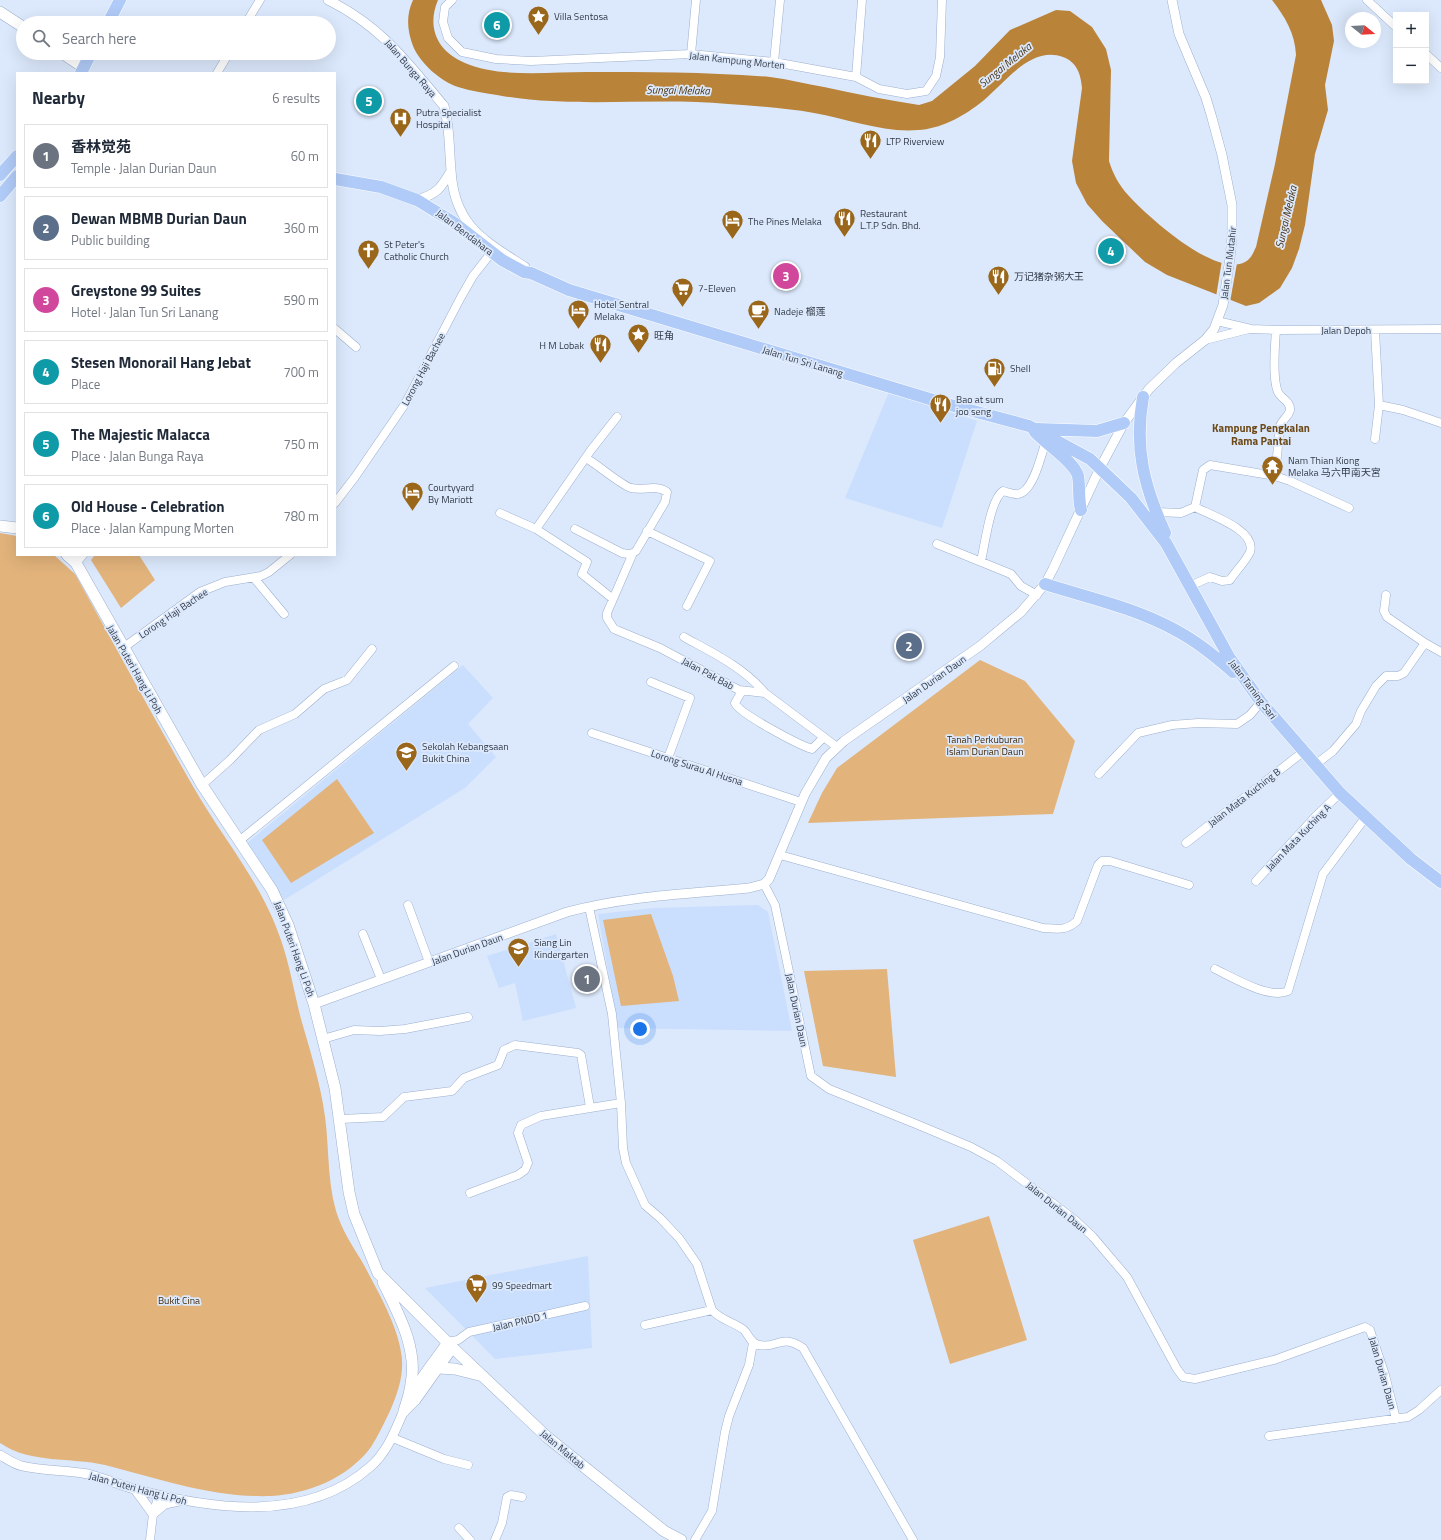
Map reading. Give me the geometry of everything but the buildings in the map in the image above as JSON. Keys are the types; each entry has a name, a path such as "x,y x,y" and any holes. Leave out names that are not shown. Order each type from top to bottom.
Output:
{"main road":[{"path":"112,16 120,0"},
{"path":"0,12 16,23"},
{"path":"70,60 83,71 88,60"},
{"path":"0,175 16,157"},
{"path":"0,196 16,177"},
{"name":"Jalan Bendahara","path":"336,179 382,187 417,200 494,250 502,260"},
{"name":"Jalan Tun Sri Lanang","path":"502,260 524,272 531,273 569,290 943,403 1032,427 1078,451 1100,468"},
{"path":"1143,397 1138,434 1140,458 1156,512 1176,559"},
{"path":"1032,427 1058,428 1088,432 1105,430 1124,423"},
{"path":"1032,427 1045,444 1075,467 1078,475 1078,495 1081,510"},
{"name":"Jalan Taming Sari","path":"1100,468 1145,514 1176,559 1219,640 1260,702 1340,793 1411,859 1441,882"},
{"path":"0,526 16,528"},
{"name":"Jalan Puteri Hang Li Poh","path":"70,556 80,559 123,648 202,785 272,890 281,906 314,1004 323,1039 341,1119 354,1214 378,1273 452,1343"},
{"path":"1044,584 1130,610 1177,630 1218,659 1250,688"},
{"path":"378,1273 400,1315 411,1353 412,1383 404,1411"},
{"name":"Jalan Maktab","path":"452,1343 547,1437 664,1531 681,1540"},
{"path":"439,1368 455,1369 485,1377"}],"street":[{"path":"250,16 260,0"},
{"name":"Jalan Bunga Raya","path":"328,0 344,8 373,27 389,42 444,106 448,130 451,171 456,199 463,218 494,250 526,267 531,273"},
{"name":"Jalan Kampung Morten","path":"452,0 445,6 443,22 448,38 462,52 526,62 691,54 774,62 856,77 879,89 908,94 926,91 936,76 940,57 942,0"},
{"path":"691,54 696,0"},
{"path":"774,62 780,0"},
{"path":"856,77 862,0"},
{"name":"Jalan Tun Mutahir","path":"1100,468 1124,423 1143,397 1176,363 1205,340 1214,329 1223,305 1230,258 1233,221 1222,155 1206,98 1179,34 1172,0"},
{"path":"1367,0 1393,24"},
{"path":"1429,57 1441,68"},
{"path":"218,72 225,60"},
{"path":"417,200 436,192 442,186 451,171"},
{"name":"Lorong Haji Bachee","path":"336,501 355,477 405,404 461,297 474,276 494,250"},
{"name":"Jalan Depoh","path":"1217,321 1251,328 1276,330 1441,329"},
{"name":"Jalan Depoh","path":"1205,340 1251,328"},
{"path":"336,330 356,347"},
{"path":"1276,330 1274,360 1278,393 1287,401 1290,408 1280,426 1276,476"},
{"path":"1375,439 1379,406 1376,330"},
{"path":"1379,406 1403,410 1441,423"},
{"path":"536,529 617,417"},
{"path":"981,561 992,512 999,494 1003,491 1018,494 1024,492 1030,486 1045,444"},
{"path":"500,513 536,529 587,562 582,574 613,600 633,553 636,551 665,502 668,492 662,488 638,489 629,487 586,458"},
{"path":"1195,507 1203,470 1210,465 1276,476 1349,508"},
{"name":"Jalan Durian Daun","path":"314,1004 567,912 636,898 749,888 764,884 774,872 801,802 826,758 837,747 980,646 1022,612 1037,595 1044,584 1100,468"},
{"path":"1156,512 1181,513 1195,507 1241,530 1250,542 1250,552 1230,580 1222,581 1210,577 1190,586"},
{"path":"575,529 622,552 633,553"},
{"path":"647,531 710,561 687,606"},
{"path":"937,544 1011,574 1021,586 1037,595"},
{"name":"Lorong Haji Bachee","path":"123,648 200,592 225,582 254,578 269,572 289,556"},
{"path":"254,578 284,614"},
{"path":"1386,595 1384,611 1387,617 1441,652"},
{"name":"Jalan Pak Bab","path":"613,600 607,613 607,618 614,629 660,648 742,690 765,692"},
{"path":"684,637 738,667 754,680 765,692 837,747"},
{"path":"1315,765 1333,751 1356,724 1360,711 1376,686 1386,676 1398,676 1404,673 1425,643"},
{"path":"202,785 260,730 295,714 324,689 347,680 372,649"},
{"path":"239,841 454,666"},
{"path":"651,682 690,698 668,758"},
{"path":"742,690 735,702 736,707 748,716 812,749 824,737"},
{"path":"1099,774 1138,734 1172,725 1198,723 1237,724 1250,715 1260,702"},
{"name":"Lorong Surau Al Husna","path":"592,733 801,802"},
{"name":"Jalan Mata Kuching B","path":"1186,843 1303,752"},
{"name":"Jalan Mata Kuching A","path":"1256,881 1315,817 1340,793"},
{"path":"1215,969 1269,993 1281,994 1288,991 1323,874 1366,818"},
{"path":"780,855 1043,928 1058,930 1070,928 1077,921 1098,865 1102,861 1110,861 1189,885"},
{"name":"Jalan Durian Daun","path":"764,884 775,905 811,1076 830,1089 972,1147 997,1161 1075,1220 1093,1237 1127,1277 1177,1369 1183,1377 1195,1380 1274,1360 1365,1327 1370,1330 1386,1375 1396,1419"},
{"path":"408,905 429,962"},
{"path":"589,907 612,1014 621,1103 623,1148 626,1163 645,1205 679,1238 697,1264 712,1310 716,1315 745,1331 752,1343 749,1365 725,1432 712,1511 695,1540"},
{"path":"363,934 381,979"},
{"path":"323,1039 354,1030 380,1031 405,1029 468,1017"},
{"path":"341,1119 383,1117 404,1097 452,1091 464,1078 498,1065 504,1050 514,1045 581,1055 590,1108"},
{"path":"470,1193 518,1175 525,1170 528,1163 518,1133 521,1125 541,1116 621,1103"},
{"name":"Jalan PNDD 1","path":"452,1343 469,1332 585,1306"},
{"path":"645,1325 712,1310"},
{"path":"752,1343 764,1346 784,1340 795,1342 803,1348 913,1540"},
{"name":"Jalan Puteri Hang Li Poh","path":"404,1411 416,1400 439,1368 452,1343"},
{"name":"Jalan Puteri Hang Li Poh","path":"0,1455 21,1465 88,1474 159,1495 183,1500 236,1507 271,1506 302,1502 340,1489 372,1466 393,1438 410,1396 452,1343"},
{"path":"1269,1436 1396,1419 1414,1415 1441,1390"},
{"path":"393,1438 444,1459 468,1465"},
{"path":"0,1462 21,1465"},
{"path":"134,1488 153,1514"},
{"path":"150,1540 153,1514 159,1495"},
{"path":"495,1540 502,1523 507,1497 511,1495 522,1497"},
{"path":"153,1514 165,1504 183,1500"},
{"path":"459,1528 470,1540"}],"shaded area":[{"path":"889,392 977,421 942,528 845,498"},
{"name":"Sekolah Kebangsaan Bukit China","path":"463,665 493,698 468,724 496,757 465,788 284,900 247,843"},
{"path":"758,905 768,912 792,1031 618,1028 598,914 653,908"},
{"path":"556,934 576,1008 523,1021 515,983 499,988 487,956"},
{"path":"588,1256 592,1348 495,1359 425,1288"}],"green space":[{"name":"Bukit Cina","path":"0,533 16,536 16,556 55,556 75,574 194,788 253,880 273,919 287,960 321,1093 325,1117 331,1185 336,1211 352,1246 364,1265 391,1319 399,1341 402,1367 396,1397 390,1411 379,1434 362,1458 339,1476 313,1488 285,1495 249,1496 207,1491 105,1465 51,1459 25,1454 12,1450 0,1443"},
{"path":"94,556 140,556 155,580 121,608 91,560"},
{"name":"Tanah Perkuburan Islam Durian Daun","path":"980,660 1025,681 1075,741 1053,814 808,823 822,793 837,768"},
{"path":"337,779 374,833 291,883 262,840"},
{"path":"651,914 673,976 679,1001 621,1006 603,920"},
{"path":"887,969 896,1077 823,1066 804,971"},
{"path":"989,1216 1027,1340 950,1364 913,1240"}],"water":[{"name":"Sungai Melaka","path":"413,0 438,0 433,20 434,29 441,46 456,58 478,68 493,71 524,73 678,73 770,77 919,105 932,101 975,66 1010,30 1056,10 1070,11 1092,27 1106,49 1111,70 1109,161 1114,175 1119,183 1137,205 1165,230 1200,253 1217,261 1232,265 1247,261 1252,256 1256,247 1275,164 1296,55 1294,40 1291,32 1272,0 1321,0 1332,25 1334,41 1325,85 1328,110 1315,154 1305,225 1299,249 1292,268 1280,288 1259,303 1246,306 1167,275 1145,262 1102,221 1087,204 1076,183 1072,161 1082,88 1079,74 1075,66 1068,59 1063,57 1051,55 1039,57 1028,62 1017,69 979,104 965,113 942,125 918,130 879,128 814,113 782,108 699,102 583,102 526,99 468,90 451,84 431,71 420,59 411,40 408,17"}],"pier":[{"path":"1222,260 1237,263 1230,302 1216,297"}],"place":[{"name":"Old House - Celebration","path":"497,25"},
{"name":"Villa Sentosa","path":"539,36"},
{"name":"The Majestic Malacca","path":"369,101"},
{"name":"Putra Specialist Hospital","path":"400,138"},
{"name":"LTP Riverview","path":"870,160"},
{"name":"Restaurant L.T.P Sdn. Bhd.","path":"845,238"},
{"name":"The Pines Melaka","path":"733,240"},
{"name":"Stesen Monorail Hang Jebat","path":"1111,251"},
{"name":"St Peter's Catholic Church","path":"368,270"},
{"name":"Greystone 99 Suites","path":"786,276"},
{"name":"万记猪杂粥大王","path":"999,296"},
{"name":"7-Eleven","path":"682,308"},
{"name":"Hotel Sentral Melaka","path":"578,330"},
{"name":"Nadeje 榴莲","path":"759,330"},
{"name":"旺角","path":"639,354"},
{"name":"H M Lobak","path":"600,364"},
{"name":"Shell","path":"994,388"},
{"name":"Bao at sum joo seng","path":"941,424"},
{"name":"Nam Thian Kiong Melaka 马六甲南天宮","path":"1273,486"},
{"name":"Courtyyard By Mariott","path":"413,512"},
{"name":"Dewan MBMB Durian Daun","path":"909,646"},
{"name":"Sekolah Kebangsaan Bukit China","path":"406,772"},
{"name":"Siang Lin Kindergarten","path":"519,968"},
{"name":"香林觉苑","path":"587,979"},
{"name":"99 Speedmart","path":"477,1304"}],"district":[{"name":"Kampung Pengkalan Rama Pantai","path":"1261,434"}]}
